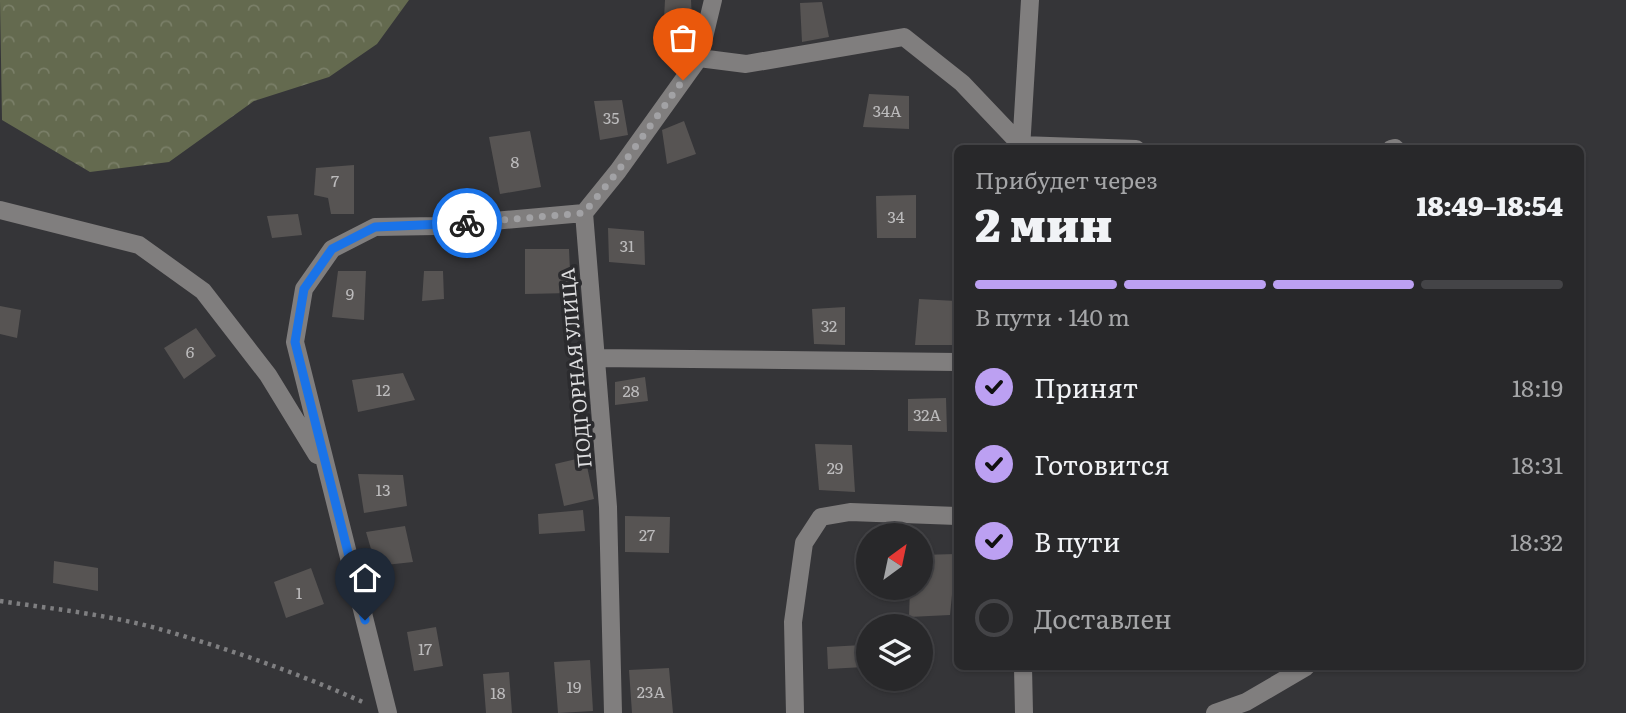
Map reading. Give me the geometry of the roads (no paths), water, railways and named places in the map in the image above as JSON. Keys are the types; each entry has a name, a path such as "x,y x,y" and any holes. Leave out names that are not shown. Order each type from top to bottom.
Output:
{"street":[{"path":"388,713 295,342 304,289 332,249 375,227 436,226 584,213 618,171 699,58 713,0"},
{"path":"1021,145 1030,0"},
{"path":"699,58 746,64 904,37 962,83 1019,145"},
{"path":"0,210 139,245 204,291 268,374 326,470"},
{"name":"ПОДГОРНАЯ УЛИЦА","path":"584,213 608,507 613,713"},
{"path":"596,358 954,362"},
{"path":"795,713 793,622 804,542 821,517 850,512 954,516"},
{"path":"1023,670 1024,713"},
{"path":"1215,713 1246,702 1301,670"}]}
